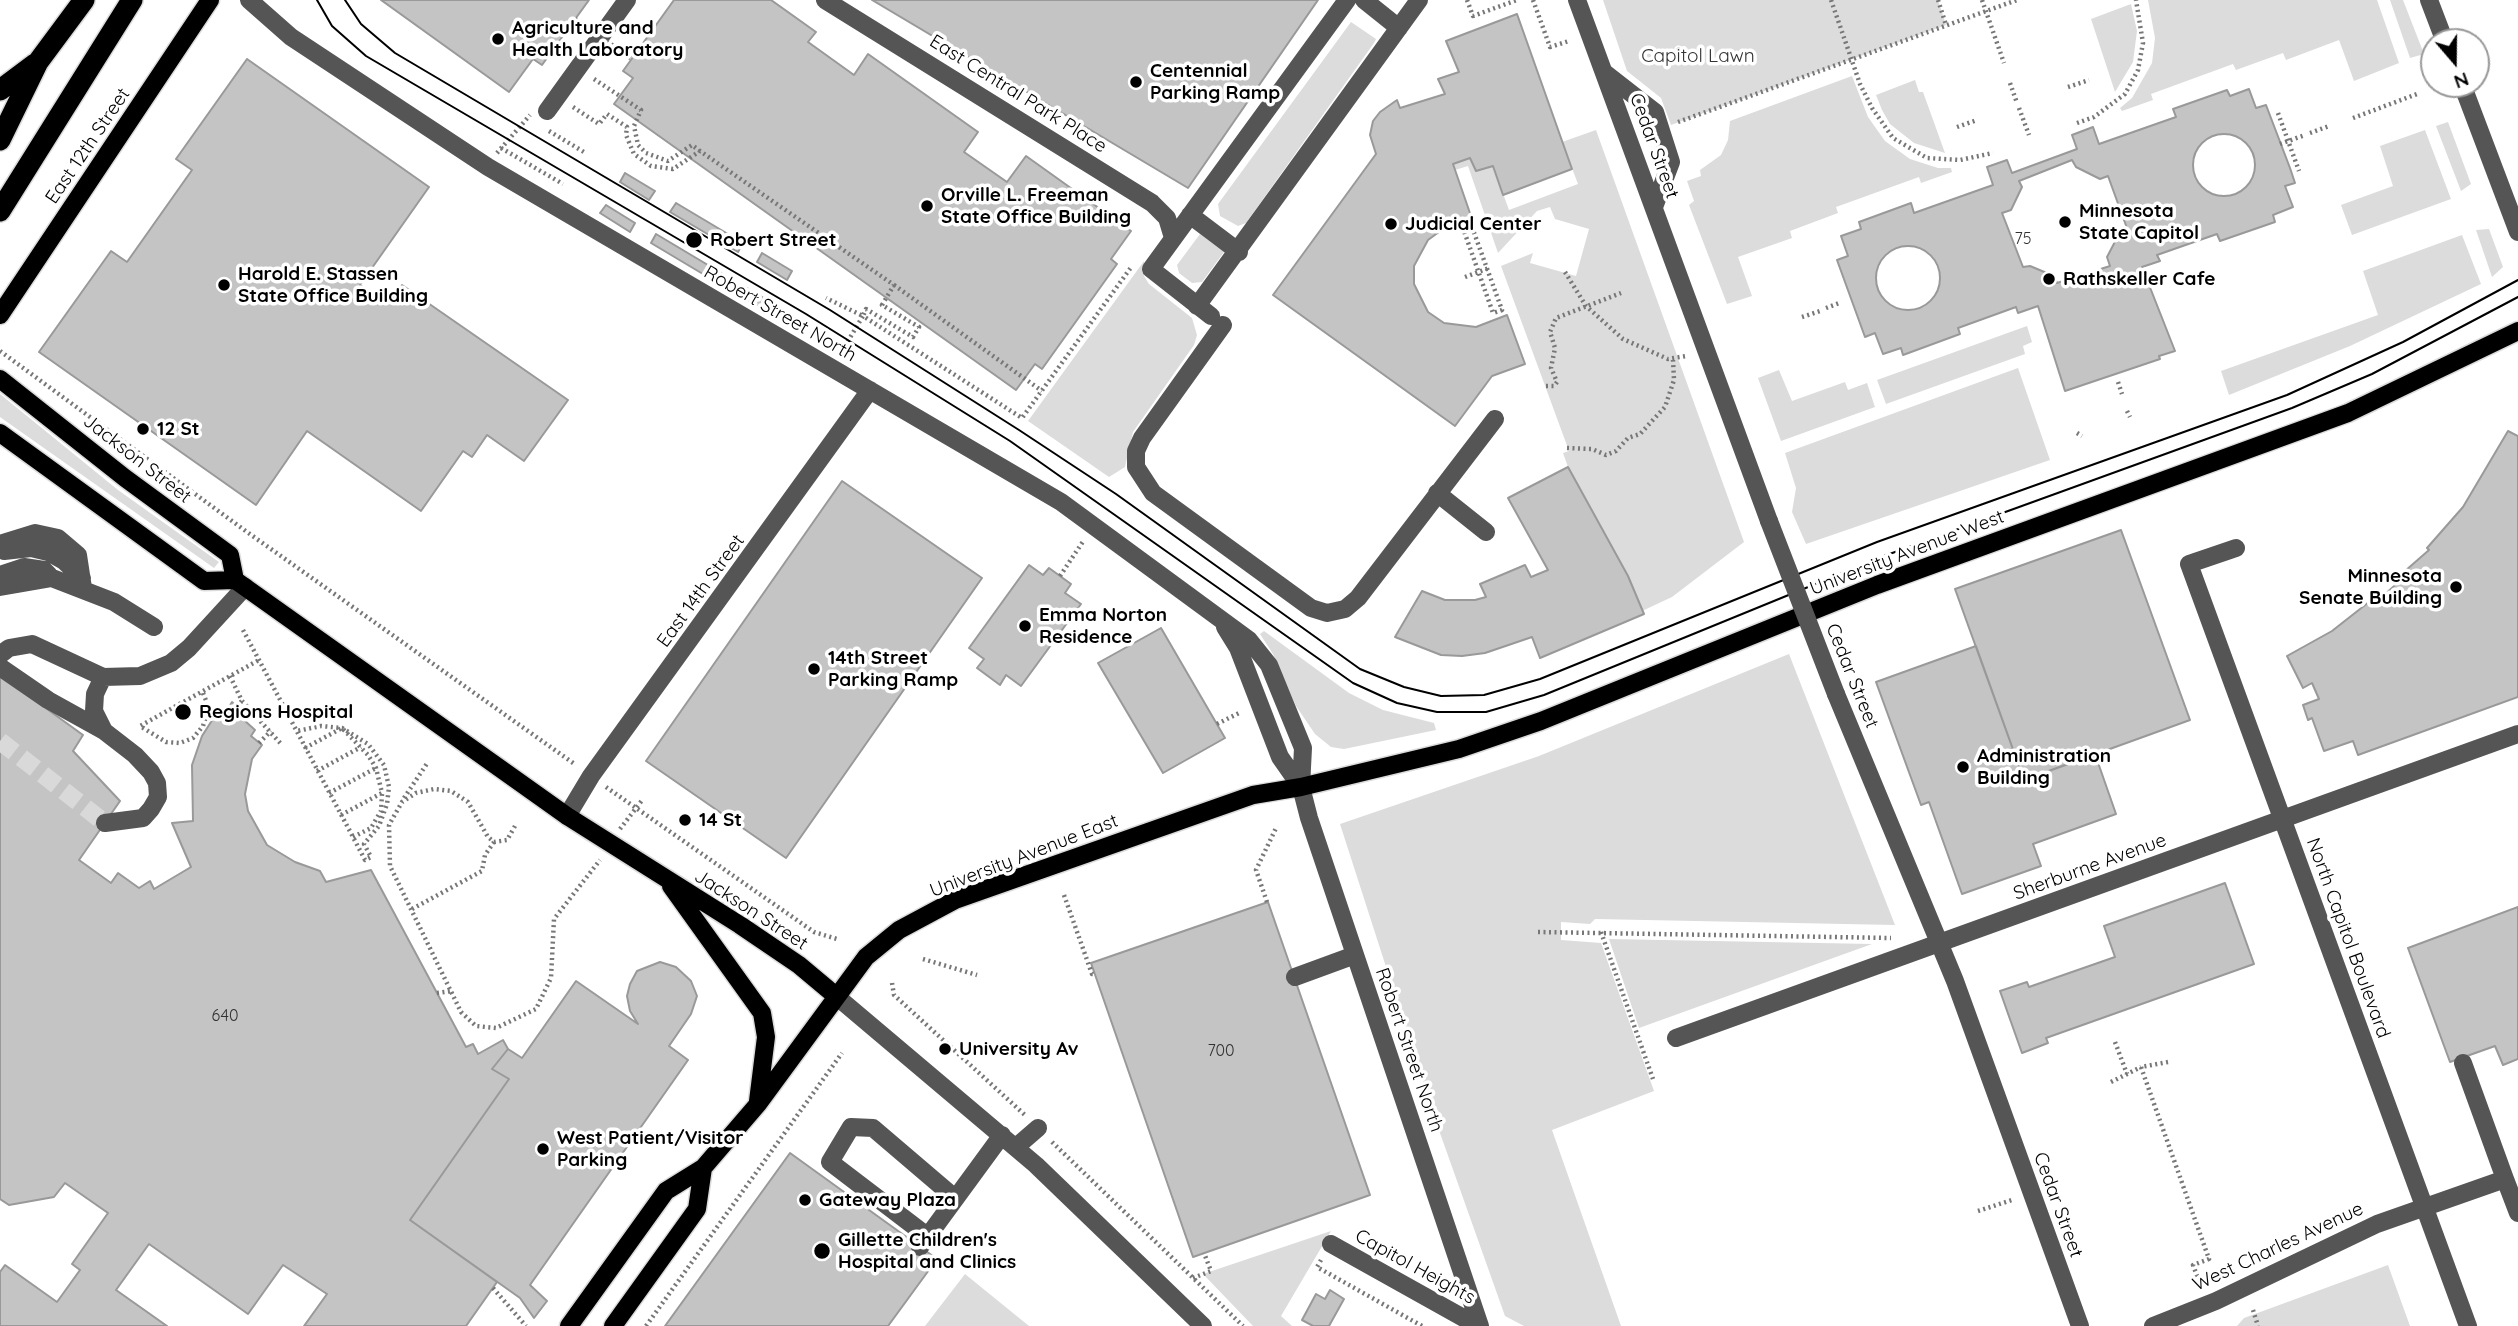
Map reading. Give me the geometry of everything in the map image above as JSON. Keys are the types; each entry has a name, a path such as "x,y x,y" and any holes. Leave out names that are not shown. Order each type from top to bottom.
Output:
{"highway":[{"path":"0,140 37,62 84,0"},
{"path":"0,211 132,0"},
{"path":"0,90 37,62"}],"main road":[{"name":"East 12th Street","path":"0,315 210,0"},
{"name":"University Avenue West","path":"1301,787 1459,750 1541,721 1877,585 2348,412 2518,331"},
{"name":"Jackson Street","path":"0,379 125,478 230,555 240,583 567,816 740,925 799,965 836,996"},
{"path":"0,433 204,582 240,583"},
{"path":"0,445 48,468"},
{"name":"University Avenue East","path":"569,1326 666,1191 703,1168 758,1104 866,957 898,930 955,900 1253,795 1301,787"},
{"path":"667,881 762,1013 766,1037 758,1104"},
{"path":"613,1326 697,1209 703,1168"}],"street":[{"name":"Robert Street North","path":"249,0 291,37 488,167 1061,502 1220,619 1238,648 1280,757 1301,787 1479,1326"},
{"path":"552,104 627,0"},
{"name":"East Central Park Place","path":"825,0 1152,204 1167,218 1173,238"},
{"path":"1211,316 1143,265 1173,238 1347,0"},
{"path":"1364,0 1399,28"},
{"path":"1419,0 1239,252 1211,316 1142,438 1136,451 1136,467 1153,493 1311,608 1326,613 1345,609 1358,598 1495,419"},
{"name":"Cedar Street","path":"1577,0 1769,522 1836,694 1955,981 2080,1326"},
{"path":"2429,0 2440,28"},
{"path":"1604,73 1655,112 1671,162 1654,207"},
{"path":"2467,98 2518,232"},
{"path":"1190,215 1239,252"},
{"name":"East 14th Street","path":"567,816 592,776 870,390"},
{"path":"1437,493 1486,532"},
{"path":"0,544 35,533 58,538 78,555 82,583"},
{"path":"0,552 31,548 48,552 64,561 82,583 153,627"},
{"name":"North Capitol Boulevard","path":"2236,548 2189,564 2468,1326"},
{"path":"0,575 24,567 44,570 52,578"},
{"path":"0,587 52,578 82,583"},
{"path":"0,655 9,648 32,644 103,677 139,677 171,663 190,649 240,583"},
{"path":"0,667 48,700 104,731 135,755 151,772 157,783 158,797 143,818 105,823"},
{"path":"103,677 95,694 94,710 104,731"},
{"name":"Sherburne Avenue","path":"1676,1038 2518,734"},
{"path":"1295,977 1355,955"},
{"name":"Jackson Street","path":"836,996 1016,1147 1203,1326"},
{"path":"2463,1063 2518,1213"},
{"path":"955,1198 873,1128 851,1127 831,1162 923,1241 1002,1135"},
{"path":"1016,1147 1038,1128"},
{"name":"West Charles Avenue","path":"2152,1326 2216,1301 2377,1224 2505,1179"},
{"name":"Capitol Heights","path":"1331,1244 1479,1326"}],"path":[{"path":"1467,0 1473,16 1517,0"},
{"path":"1533,0 1550,47 1569,41"},
{"path":"1831,0 1851,59 1872,108 1893,138 1927,158 1960,160 1993,153"},
{"path":"1938,0 1947,25"},
{"path":"1982,0 2004,63"},
{"path":"1671,125 2017,0"},
{"path":"2077,123 2094,117 2125,94 2137,70 2143,43 2136,0"},
{"path":"575,19 632,59"},
{"path":"578,68 642,110 634,126 638,145 646,153 668,160 692,145 1042,391"},
{"path":"2068,87 2089,79"},
{"path":"2010,83 2029,135"},
{"path":"2353,118 2417,94"},
{"path":"488,167 536,108 552,104 599,124 607,114 627,127 634,154 651,166 673,169 700,151"},
{"path":"552,104 549,132 584,152"},
{"path":"2278,113 2299,170"},
{"path":"1957,127 1977,120"},
{"path":"2280,144 2329,126"},
{"path":"501,148 563,184"},
{"path":"1472,227 1502,310 1493,313 1478,272 1464,231 1472,227"},
{"path":"826,298 863,316 1022,418 1143,265"},
{"path":"1465,277 1488,268"},
{"path":"1565,272 1586,306 1623,339 1648,352 1673,360 1686,356"},
{"path":"842,375 852,358 842,352 866,309 913,337 919,327 882,305 894,285"},
{"path":"1546,386 1550,387 1557,382 1551,368 1555,348 1550,332 1553,322 1621,293"},
{"path":"1802,317 1839,303"},
{"path":"0,352 224,516 576,765"},
{"path":"1567,448 1583,447 1606,454 1616,451 1628,438 1640,434 1665,407 1674,380 1673,360"},
{"path":"2118,382 2122,394"},
{"path":"1059,576 1087,537"},
{"path":"243,630 317,771 365,860 371,857 364,844 375,832 385,813 389,787 384,765 368,744 342,728 321,726 297,732"},
{"path":"203,693 209,708 203,726 193,737 180,743 166,742 140,726 259,660"},
{"path":"230,676 242,701 282,745"},
{"path":"236,706 242,701"},
{"path":"1217,724 1240,713"},
{"path":"342,728 361,747 376,768 382,793 381,811 371,828 353,838"},
{"path":"305,748 342,728"},
{"path":"259,743 271,732"},
{"path":"317,771 361,747"},
{"path":"428,762 392,816 387,834 390,866 465,1018 483,1028 496,1028 536,1009 551,978 554,919 588,877 643,799"},
{"path":"329,793 376,768"},
{"path":"607,787 814,932 837,939"},
{"path":"402,802 422,790 451,791 468,802 488,837 494,842"},
{"path":"341,816 382,793"},
{"path":"385,813 392,816"},
{"path":"412,909 482,871 485,855 494,842 507,840 515,826"},
{"path":"1266,902 1256,870 1277,826"},
{"path":"1064,895 1092,974 1095,974"},
{"path":"1538,932 1895,938"},
{"path":"1598,932 1653,1079"},
{"path":"923,959 978,975"},
{"path":"892,983 894,995 1038,1128 1243,1326"},
{"path":"437,993 451,991"},
{"path":"2115,1042 2127,1074"},
{"path":"646,1326 842,1053"},
{"path":"2111,1082 2141,1067 2168,1062"},
{"path":"2141,1067 2209,1259 2193,1265 2199,1281"},
{"path":"1978,1211 2012,1200"},
{"path":"1331,1244 1317,1267 1422,1326"},
{"path":"1193,1278 1211,1270 1204,1253"},
{"path":"493,1288 526,1326"},
{"path":"2253,1310 2258,1326"}],"green space":[{"name":"Capitol Lawn","path":"1603,0 1938,0 1946,25 1671,125 1661,98 1627,71"},
{"path":"2148,0 2377,0 2399,63 2354,81 2339,40 2286,60 2283,53 2236,70 2233,64 2151,94 2153,100 2122,111 2120,108 2132,98 2152,63 2155,38"},
{"path":"2390,0 2403,0 2420,44 2420,55 2410,58"},
{"path":"2131,4 2137,31 2133,62 2115,92 2091,19"},
{"path":"1351,22 1376,39 1374,43 1246,223 1238,226 1220,216 1218,204"},
{"path":"1852,76 1868,117 1885,141 1910,159 1938,168 1951,168 1952,172 1921,183 1919,177 1836,207 1838,213 1790,231 1792,238 1738,257 1752,296 1727,304 1689,205 1694,201 1687,181 1701,176 1700,170 1721,155 1728,140 1730,121"},
{"path":"1915,80 1919,92 1923,92 1945,153 1914,143 1890,124 1882,110 1876,95"},
{"path":"2448,122 2471,184 2461,191 2436,126"},
{"path":"1596,130 1744,542 1672,597 1642,611 1628,576 1568,467 1563,453 1569,451 1501,266 1533,253 1530,263 1576,276 1589,229 1555,219 1550,207 1537,211 1498,253 1468,166 1455,170 1453,164 1470,158 1476,171 1493,166 1509,210 1578,184 1562,142"},
{"path":"2425,130 2451,199 2352,235 2341,205 2393,186 2380,146"},
{"path":"2489,229 2503,267 2492,277 2476,230"},
{"path":"1200,234 1224,252 1202,282 1192,283 1179,273 1177,265"},
{"path":"2462,235 2481,284 2350,346 2229,395 2221,371 2378,315 2363,271"},
{"path":"1144,261 1144,276 1149,284 1192,318 1197,335 1194,345 1133,432 1125,467 1109,477 1028,421"},
{"path":"2027,326 2032,342 2023,346 2025,354 1886,404 1877,380"},
{"path":"2018,368 2050,460 1806,544 1792,512 1796,488 1785,453"},
{"path":"1779,370 1792,401 1845,382 1848,390 1867,383 1875,407 1781,441 1758,378"},
{"path":"0,394 118,490 219,562 214,568 0,417"},
{"path":"1264,631 1349,693 1383,710 1434,723 1436,730 1344,749 1331,747 1315,734 1296,706 1273,654 1260,634"},
{"path":"1789,654 1895,925 1595,919 1590,924 1561,922 1561,940 1601,943 1654,1091 1552,1130 1621,1326 1524,1326 1505,1316 1435,1119 1340,824 1539,756"},
{"path":"1609,939 1872,944 1639,1028"},
{"path":"1331,1231 1281,1316 1292,1326 1253,1326 1203,1274"},
{"path":"2388,1265 2410,1326 2237,1326 2244,1318"},
{"path":"965,1274 1029,1326 925,1326"}],"building":[{"name":"Agriculture and Health Laboratory","path":"381,0 589,0 542,65 533,59 509,92"},
{"name":"Orville L. Freeman State Office Building","path":"674,0 771,0 816,32 808,42 854,75 868,54 978,132 964,152 1007,182 1026,156 1131,231 1111,259 1117,264 1042,369 1035,364 1016,390 614,104 633,78 623,71"},
{"name":"Centennial Parking Ramp","path":"872,0 1318,0 1188,188"},
{"name":"Judicial Center","path":"1517,14 1572,169 1503,195 1493,166 1476,171 1470,158 1453,164 1472,219 1443,229 1428,240 1414,266 1414,284 1428,312 1444,323 1476,327 1507,315 1525,364 1492,376 1455,426 1273,295 1376,154 1370,135 1373,121 1380,112 1397,100 1400,108 1445,94 1438,79 1459,72 1446,41"},
{"name":"Harold E. Stassen State Office Building","path":"247,59 429,187 360,285 388,304 402,285 568,400 524,461 487,435 472,457 463,451 421,511 307,431 256,505 39,352 111,251 127,262 192,170 176,159"},
{"name":"Minnesota State Capitol","path":"2249,89 2256,108 2266,105 2290,168 2295,183 2285,186 2293,207 2273,215 2275,222 2220,241 2217,234 2157,255 2160,261 2142,267 2175,351 2159,356 2160,359 2065,391 2038,306 2018,313 2016,307 1958,328 1960,334 1903,355 1901,348 1883,354 1875,333 1865,337 1837,260 1848,256 1841,236 1861,229 1859,222 1911,203 1914,213 1993,185 1987,167 2007,160 2012,173 2077,149 2072,135 2093,127 2099,144 2176,117 2173,109 2227,90 2230,96"},
{"name":"Minnesota State Capitol","path":"2218,134 2230,134 2246,143 2253,153 2253,177 2246,187 2230,196 2218,196 2207,191 2198,182 2193,171 2193,159 2198,148 2207,139"},
{"name":"Minnesota State Capitol","path":"2072,160 2076,167 2100,179 2108,176 2128,231 2119,234 2107,257 2110,266 2057,283 2054,276 2030,266 2023,267 2002,213 2011,210 2022,187 2019,181"},
{"path":"625,173 655,191 649,200 620,182"},
{"path":"676,203 743,243 738,252 670,212"},
{"path":"606,205 635,223 630,232 600,213"},
{"path":"656,234 723,274 718,283 651,243"},
{"path":"1902,246 1914,246 1931,255 1938,266 1938,290 1931,301 1914,310 1902,310 1890,305 1881,296 1876,284 1876,272 1881,260 1890,251"},
{"path":"762,253 792,271 787,280 757,262"},
{"path":"742,285 772,303 767,311 737,294"},
{"name":"Minnesota Senate Building","path":"2508,431 2518,436 2518,697 2358,755 2353,741 2324,751 2312,718 2308,720 2303,705 2319,699 2312,683 2303,688 2287,656 2332,631 2374,598 2383,596 2402,579 2405,571 2429,550 2427,548 2463,507"},
{"path":"1568,467 1628,576 1644,614 1540,658 1532,637 1485,653 1462,656 1441,655 1395,637 1422,591 1445,600 1475,600 1486,597 1480,584 1525,565 1531,577 1548,570 1508,498"},
{"name":"14th Street Parking Ramp","path":"842,481 982,578 786,858 646,761"},
{"path":"2121,530 2190,720 2024,780 1955,589"},
{"name":"Emma Norton Residence","path":"1029,565 1043,575 1049,568 1071,584 1065,593 1081,604 1021,686 1006,675 1000,685 977,668 984,659 969,648"},
{"path":"1161,628 1225,738 1163,773 1098,663"},
{"name":"Administration Building","path":"1976,646 2024,780 2095,754 2116,814 2033,844 2041,866 1962,894 1929,802 1921,805 1876,682"},
{"name":"Regions Hospital","path":"0,675 83,735 73,751 120,801 79,860 111,883 118,873 139,888 150,881 154,889 191,867 172,823 193,821 192,765 202,736 218,711 224,715 232,702 247,717 244,720 255,730 251,736 262,745 252,759 245,794 248,811 267,845 295,862 320,871 326,882 371,870 466,1047 473,1044 478,1054 503,1040 508,1049 492,1069 509,1079 410,1220 497,1282 466,1326 304,1326 327,1294 283,1265 248,1314 149,1244 116,1290 167,1326 0,1326 0,1272 5,1265 57,1302 80,1270 72,1264 108,1213 65,1183 54,1197 9,1205 0,1199"},
{"path":"2225,883 2254,964 2046,1038 2048,1043 2022,1053 2000,991 2027,982 2029,987 2115,957 2104,926"},
{"path":"1268,902 1370,1195 1193,1257 1091,963"},
{"path":"2518,907 2518,1059 2503,1065 2495,1046 2450,1062 2408,948"},
{"name":"West Patient/Visitor Parking","path":"660,962 676,967 691,981 697,996 691,1014 669,1046 688,1060 530,1285 547,1301 534,1318 520,1298 410,1220 509,1079 492,1069 508,1049 522,1058 576,981 638,1024 630,1011 627,996 630,984 637,971"},
{"name":"Gateway Plaza","path":"790,1153 937,1259 888,1326 665,1326"},
{"path":"1330,1290 1344,1299 1329,1326 1313,1326 1302,1320 1316,1294 1325,1299"}],"tunnel":[{"path":"0,741 105,823"}],"tram line":[{"path":"317,0 332,26 366,56 806,314 1010,441 1353,683 1397,703 1437,712 1486,712 1544,695 1884,556 2292,408 2372,374 2518,297"},
{"path":"345,0 361,24 395,53 830,310 1019,430 1116,494 1360,669 1404,687 1441,696 1484,695 1540,679 1877,542 2287,395 2403,342 2518,280"}],"place":[{"name":"Agriculture and Health Laboratory","path":"498,39"},
{"name":"Centennial Parking Ramp","path":"1136,82"},
{"name":"Orville L. Freeman State Office Building","path":"927,206"},
{"name":"Minnesota State Capitol","path":"2065,222"},
{"name":"Judicial Center","path":"1391,224"},
{"name":"Robert Street","path":"694,240"},
{"name":"Rathskeller Cafe","path":"2049,279"},
{"name":"Harold E. Stassen State Office Building","path":"224,285"},
{"name":"12 St","path":"143,429"},
{"name":"Minnesota Senate Building","path":"2456,587"},
{"name":"Emma Norton Residence","path":"1025,626"},
{"name":"14th Street Parking Ramp","path":"814,669"},
{"name":"Regions Hospital","path":"183,712"},
{"name":"Administration Building","path":"1963,767"},
{"name":"14 St","path":"685,820"},
{"name":"University Av","path":"945,1049"},
{"name":"West Patient/Visitor Parking","path":"543,1149"},
{"name":"Gateway Plaza","path":"805,1200"},
{"name":"Gillette Children's Hospital and Clinics","path":"822,1251"}]}
